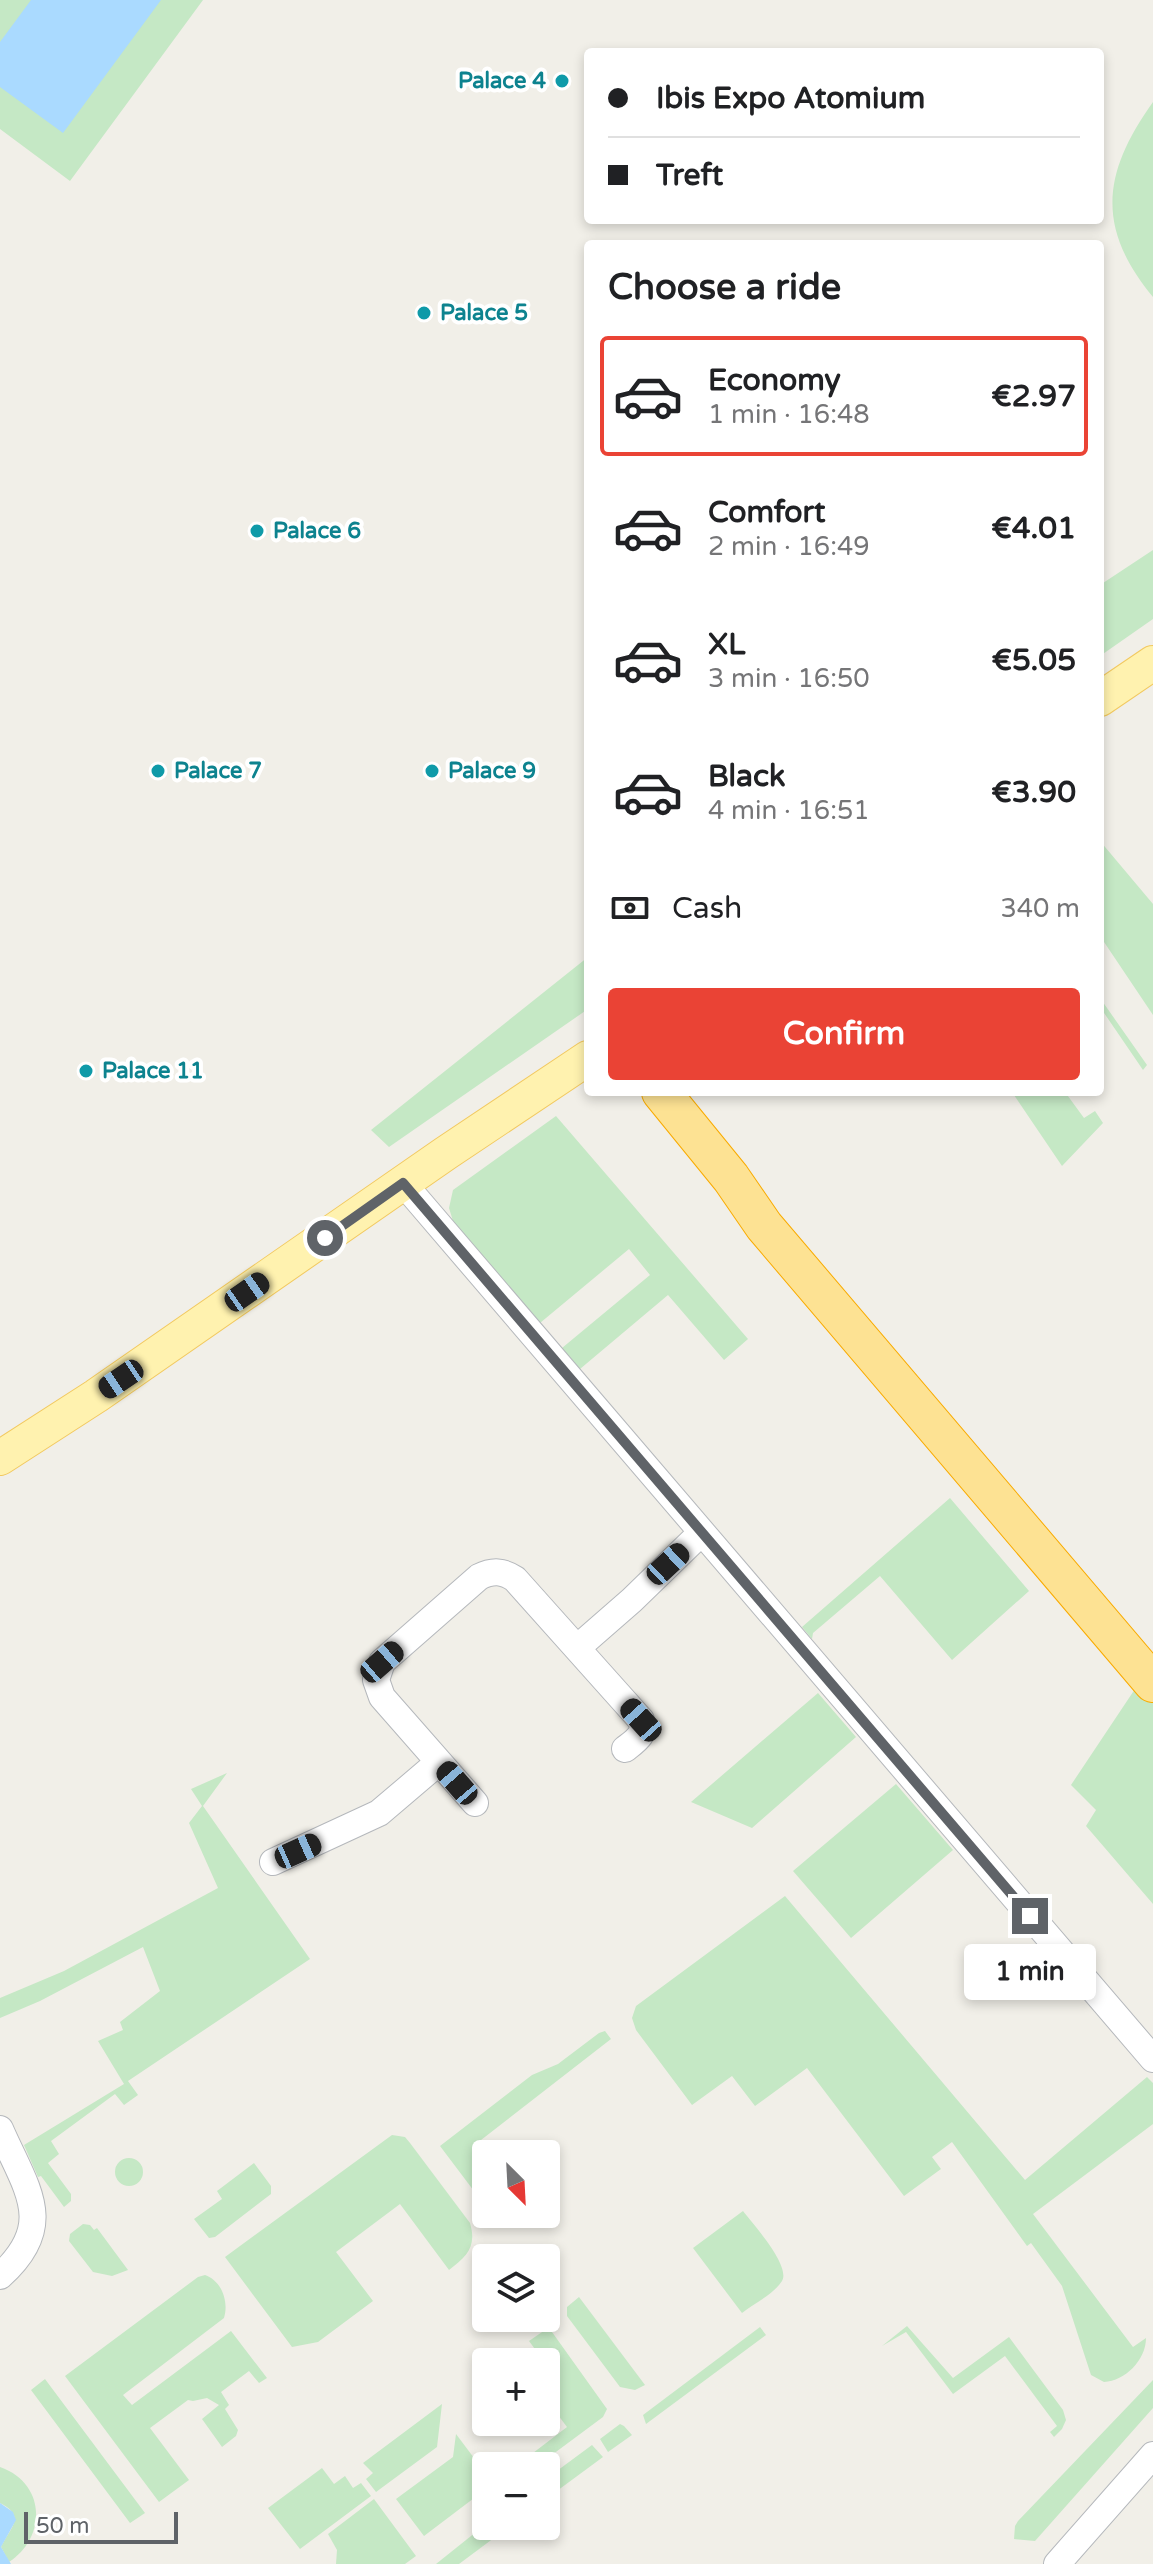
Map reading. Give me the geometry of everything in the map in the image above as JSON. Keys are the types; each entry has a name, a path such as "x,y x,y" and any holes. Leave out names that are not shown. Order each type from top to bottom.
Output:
{"highway":[{"path":"664,1096 731,1178 764,1226 1153,1683"}],"main road":[{"path":"1104,696 1153,663"},
{"path":"0,1458 121,1379 584,1061"}],"street":[{"path":"403,1183 1153,2059"},
{"path":"577,1648 701,1533"},
{"path":"475,1803 382,1697 376,1680 382,1662 479,1577 497,1572 515,1579 643,1723 641,1735 625,1749"},
{"path":"273,1862 379,1813 439,1762"},
{"path":"0,2129 28,2195 33,2222 28,2243 16,2261 0,2276"},
{"path":"1057,2564 1153,2455"}],"green space":[{"path":"0,0 203,0 70,181 0,129"},
{"path":"1153,102 1153,297 1134,271 1122,247 1114,223 1112,200 1124,152"},
{"path":"1153,550 1153,619 1104,653 1104,582"},
{"path":"1104,846 1153,904 1153,1015 1104,942"},
{"path":"584,960 584,1012 389,1147 371,1130"},
{"path":"1104,1004 1147,1065 1143,1070 1104,1013"},
{"path":"1015,1096 1068,1096 1084,1118 1095,1111 1103,1123 1062,1166"},
{"path":"556,1116 748,1339 724,1360 668,1295 580,1369 562,1348 650,1275 629,1249 540,1323 453,1221 449,1208 453,1190"},
{"path":"950,1498 1029,1591 952,1660 880,1576 813,1633 812,1639 802,1627"},
{"path":"1139,1683 1153,1700 1153,1904 1086,1826 1096,1810 1071,1785"},
{"path":"818,1693 856,1737 752,1828 691,1802"},
{"path":"227,1773 203,1806 310,1959 128,2081 138,2095 124,2105 115,2094 51,2141 59,2154 48,2163 71,2194 71,2201 64,2207 41,2176 38,2177 24,2145 124,2084 98,2041 123,2030 120,2022 160,1991 143,1947 40,2001 0,2018 0,1998 64,1971 218,1888 189,1823 202,1806 191,1789"},
{"path":"896,1784 953,1850 851,1938 793,1871"},
{"path":"785,1896 1025,2180 1147,2077 1153,2083 1153,2124 1033,2214 1133,2347 1146,2338 1142,2354 1127,2373 1104,2382 1091,2375 1062,2286 1031,2243 1027,2246 952,2142 932,2157 941,2169 904,2196 807,2068 755,2106 732,2076 692,2105 636,2030 632,2018 636,2006"},
{"path":"605,2031 611,2039 481,2140 472,2140 472,2188 440,2146 532,2075 558,2064"},
{"path":"392,2135 405,2137 470,2223 472,2238 469,2250 449,2270 400,2204 336,2252 373,2301 318,2342 292,2347 225,2257"},
{"path":"129,2158 139,2162 143,2172 139,2182 129,2186 119,2182 115,2172 119,2162"},
{"path":"254,2163 271,2186 271,2194 215,2237 209,2238 194,2219 222,2199 217,2191"},
{"path":"743,2211 770,2245 783,2274 782,2281 774,2290 742,2313 693,2248"},
{"path":"83,2224 90,2225 94,2230 97,2228 128,2270 112,2276 93,2272 69,2241 70,2234"},
{"path":"205,2275 216,2282 223,2293 226,2305 224,2318 123,2395 132,2405 231,2331 267,2378 259,2383 249,2371 221,2392 229,2405 225,2409 238,2430 236,2436 222,2447 202,2419 219,2405 207,2398 188,2400 150,2428 189,2480 159,2502 65,2376 198,2277"},
{"path":"579,2297 645,2385 635,2390 620,2387 567,2316 567,2307"},
{"path":"907,2326 953,2378 1009,2337 1063,2410 1066,2420 1062,2429 1054,2437 1050,2432 1057,2426 1005,2356 953,2394 906,2332 882,2346"},
{"path":"760,2327 766,2335 646,2424 643,2415"},
{"path":"542,2332 552,2332 607,2409 603,2417 556,2452 534,2452 555,2436 560,2436 567,2427 560,2418 560,2348 534,2348 529,2341"},
{"path":"45,2379 145,2513 130,2523 31,2390"},
{"path":"1153,2380 1153,2408 1035,2541 1014,2539 1018,2521"},
{"path":"442,2404 437,2447 376,2492 366,2479 373,2473 363,2463"},
{"path":"620,2424 632,2435 608,2452 600,2439"},
{"path":"456,2434 472,2455 472,2500 424,2536 396,2499 453,2457"},
{"path":"592,2445 603,2457 560,2489 560,2469"},
{"path":"0,2467 26,2485 36,2511 30,2539 9,2562 1,2547 15,2518 0,2503"},
{"path":"322,2468 334,2484 345,2476 353,2488 361,2483 371,2496 300,2549 268,2508"},
{"path":"374,2499 416,2556 405,2564 336,2564 337,2550 328,2534"},
{"path":"472,2535 472,2540 491,2540 459,2564 436,2564"}],"water":[{"path":"31,0 161,0 63,133 0,87 0,42"},
{"path":"0,2503 13,2512 16,2520 1,2547 11,2564 0,2564"}],"place":[{"name":"Palace 4","path":"562,81"},
{"name":"Palace 5","path":"424,313"},
{"name":"Palace 6","path":"257,531"},
{"name":"Palace 7","path":"158,771"},
{"name":"Palace 9","path":"432,771"},
{"name":"Palace 11","path":"86,1071"}],"route":[{"path":"325,1238 403,1183 1030,1916"}]}
